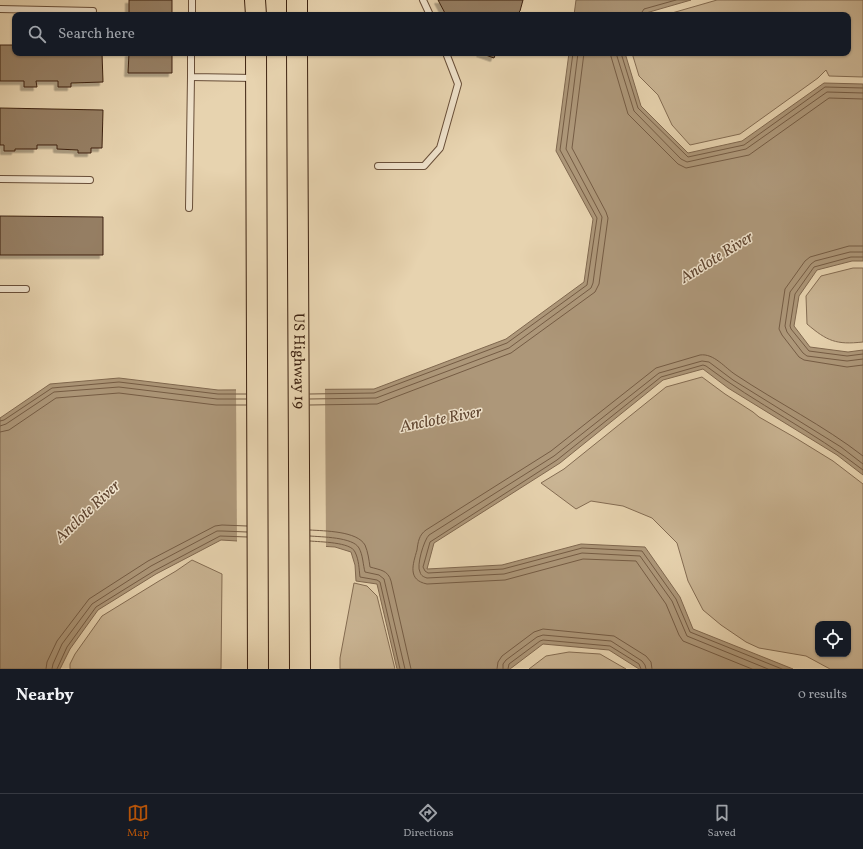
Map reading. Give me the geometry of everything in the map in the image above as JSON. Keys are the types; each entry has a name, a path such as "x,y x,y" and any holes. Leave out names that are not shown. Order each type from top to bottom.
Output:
{"highway":[{"path":"256,0 256,12"},
{"path":"296,0 297,12"},
{"path":"256,56 258,669"},
{"name":"US Highway 19","path":"297,56 300,669"}],"lane":[{"path":"192,0 192,12"},
{"path":"423,0 429,12"},
{"path":"0,9 92,11"},
{"path":"189,208 191,56"},
{"path":"378,166 424,166 440,148 458,84 447,56"},
{"path":"191,77 256,78"},
{"path":"0,179 90,180"},
{"path":"0,289 26,289"}],"shaded area":[{"path":"717,0 863,0 863,77 829,76 826,70 818,78 740,134 690,145 672,125 658,95 639,76 633,56 851,56 851,12 675,12"},
{"path":"853,268 863,268 863,342 846,343 826,338 807,324 806,296 821,276"},
{"path":"702,377 759,417 833,461 863,484 863,669 830,669 806,656 759,648 746,642 721,625 703,610 688,581 677,543 652,518 623,506 591,501 576,509 541,483 564,469 666,387"},
{"path":"192,560 222,574 221,669 70,669 70,664 75,654 102,616"},
{"path":"354,583 367,586 377,596 395,669 340,669 340,658"},
{"path":"569,652 600,654 626,669 529,669 546,656"}],"water":[{"path":"576,0 691,0 649,12 574,12"},
{"name":"Anclote River","path":"569,56 626,56 641,106 688,153 742,141 824,83 863,84 863,261 852,261 817,270 799,296 794,326 810,347 848,352 863,350 863,475 837,455 728,388 703,369 663,380 560,463 434,543 427,569 502,565 581,544 645,547 680,597 693,629 793,669 639,669 609,650 543,644 510,669 397,669 377,584 356,581 355,565 351,552 335,547 221,540 156,574 98,610 70,649 60,669 0,669 0,418 50,384 119,378 218,390 374,389 506,339 584,282 593,219 556,151"}],"pier":[{"path":"236,388 325,388 326,548 237,542"}],"building":[{"path":"129,0 172,0 172,12 129,12"},
{"path":"438,0 523,0 519,12 444,12"},
{"path":"0,45 12,45 12,56 102,56 103,82 71,83 71,87 58,87 58,81 36,81 37,87 24,87 24,81 0,81"},
{"path":"129,56 172,56 172,73 128,73"},
{"path":"0,108 103,110 102,148 91,148 91,153 78,153 78,150 57,149 57,145 37,145 37,149 15,149 15,151 4,151 4,145 0,145"},
{"path":"0,216 103,217 103,255 0,255"}]}
